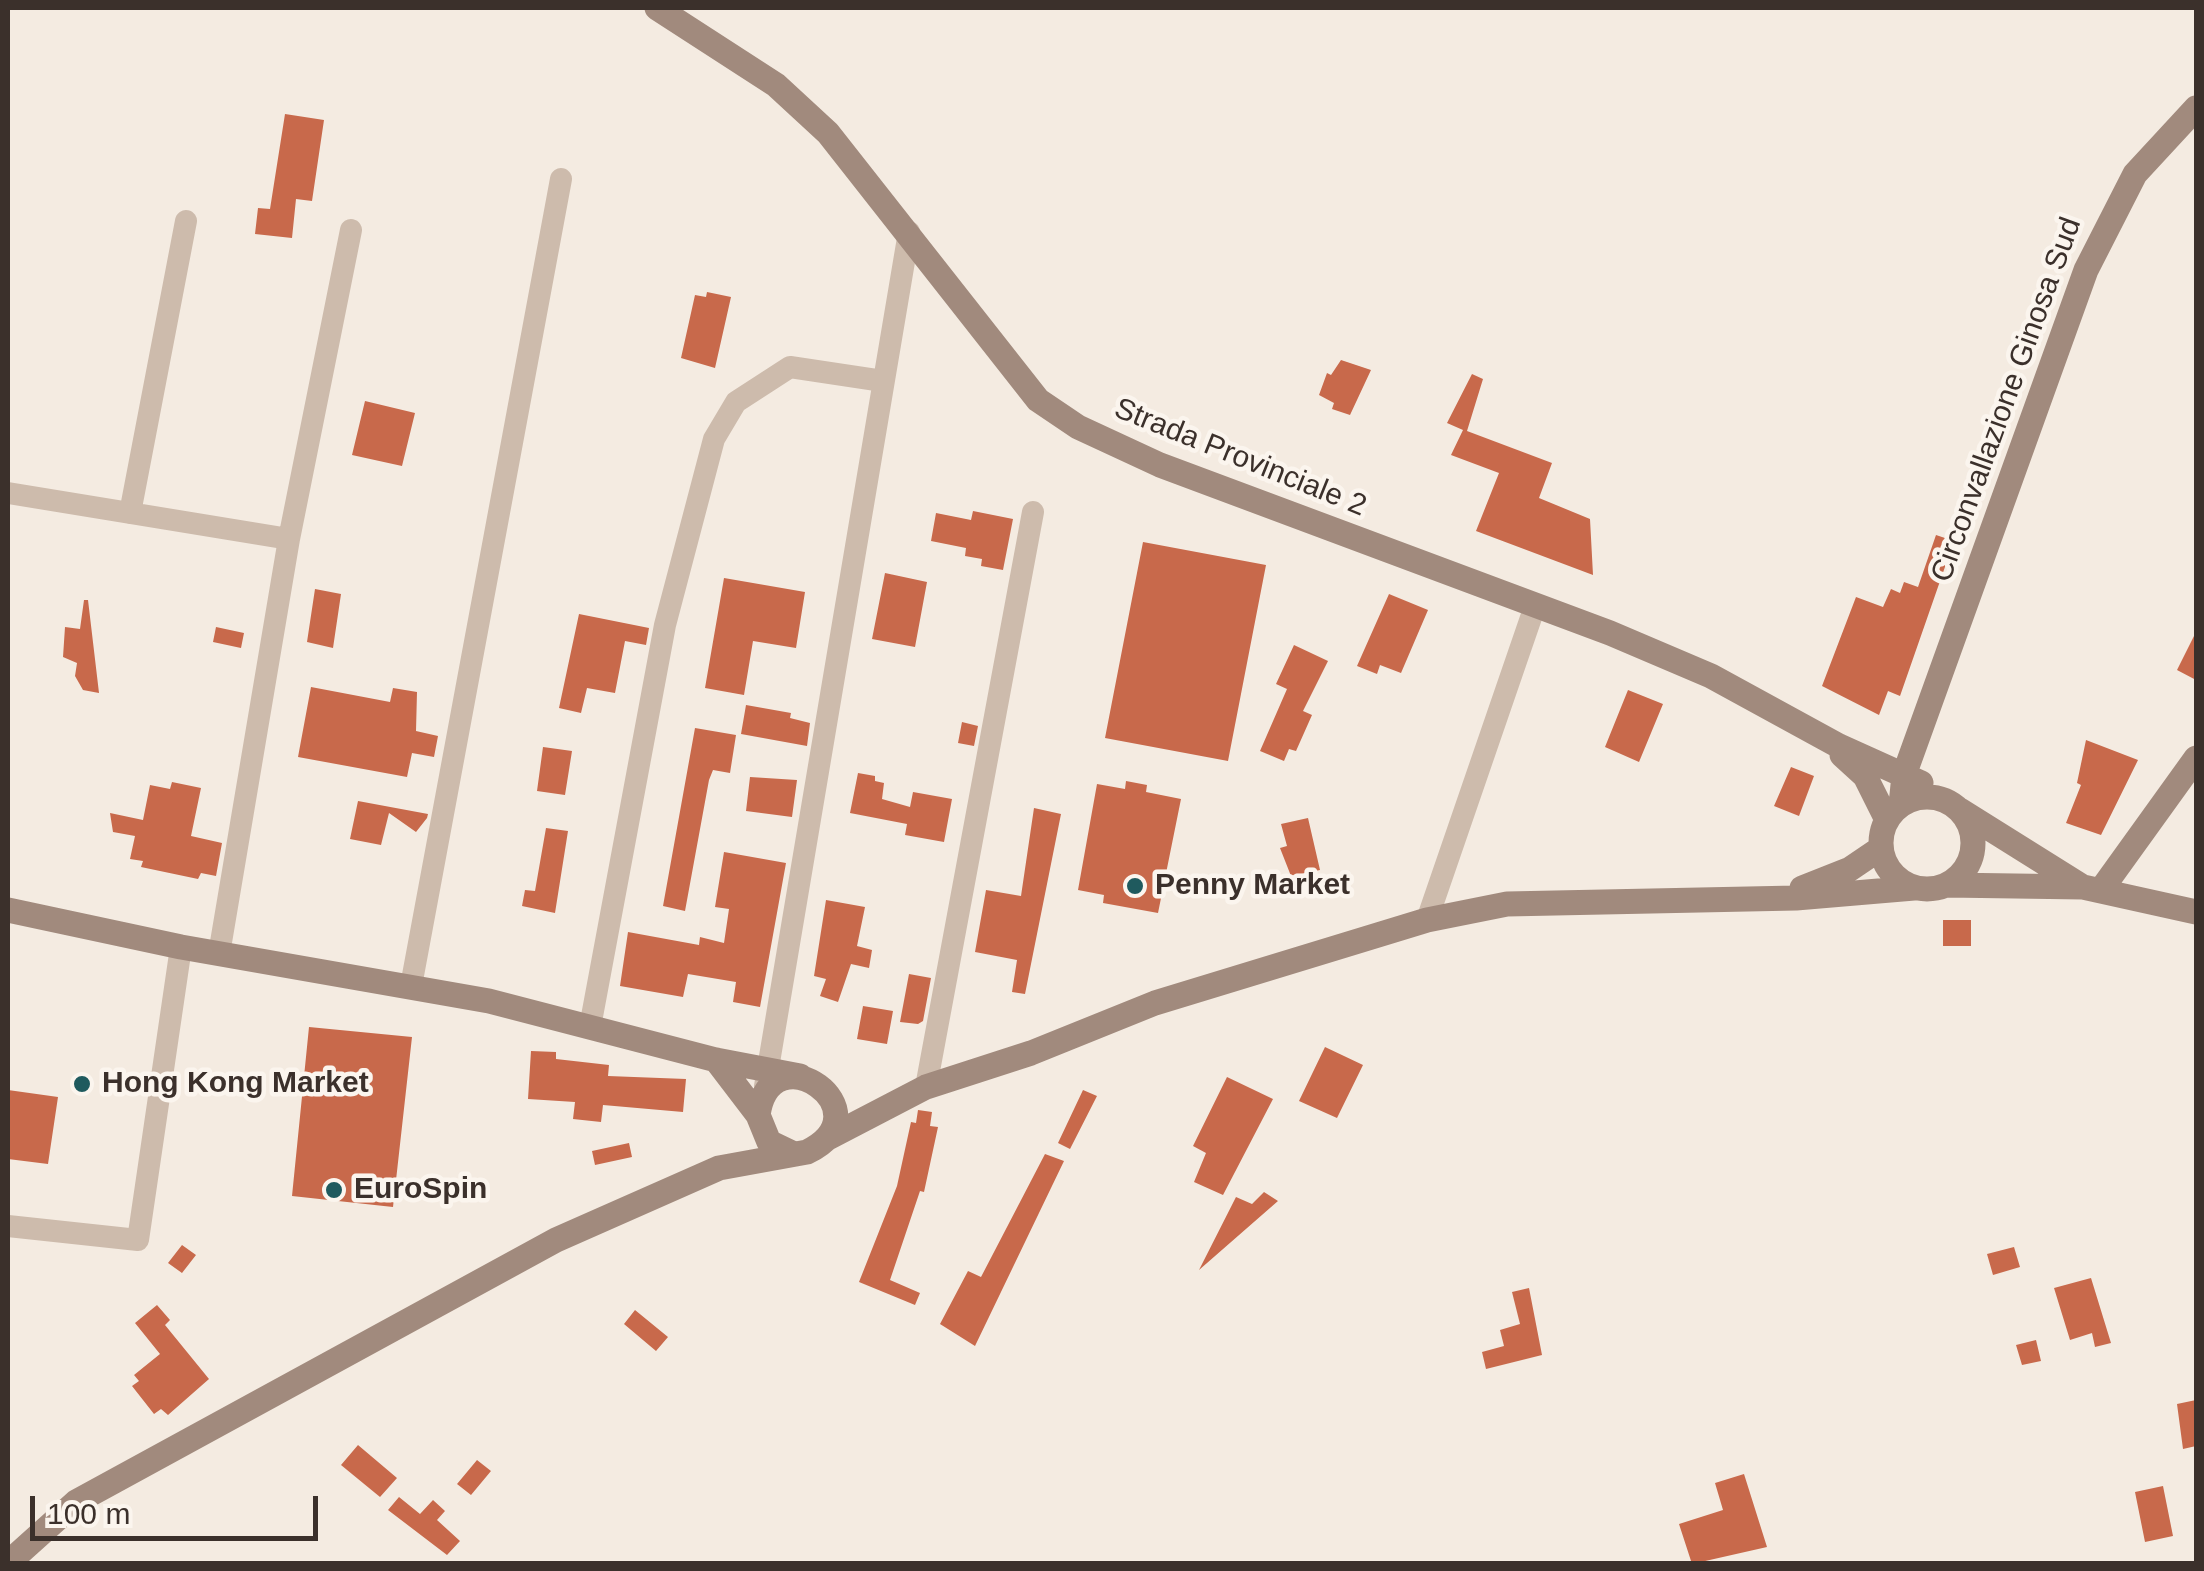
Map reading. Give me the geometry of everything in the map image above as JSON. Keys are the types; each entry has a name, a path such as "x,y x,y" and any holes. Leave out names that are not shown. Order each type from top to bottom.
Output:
{"main road":[{"name":"Strada Provinciale 2","path":"658,8 776,85 828,133 1038,400 1078,427 1178,472 1711,676 1820,735"},
{"name":"Circonvallazione Ginosa Sud","path":"1894,812 1931,792 1916,761 1918,738 2093,256 2135,174 2196,108"},
{"path":"1820,735 1931,792 2092,888"},
{"path":"1820,735 1864,776 1894,812"},
{"path":"2092,888 2196,758"},
{"path":"1768,898 1825,882 1881,848 1894,812 1931,792"},
{"path":"1931,792 1968,821 1973,850 1968,865 1946,885"},
{"path":"1881,848 1892,873 1914,888"},
{"path":"8,1562 76,1502 556,1240 719,1168 808,1152 888,1104 926,1087 1155,1003 1427,920 1507,904 1768,898 1946,885 2092,888 2196,912"},
{"path":"8,910 181,947 412,986 716,1060 767,1067 888,1104"},
{"path":"716,1060 761,1114 774,1146 794,1154"},
{"path":"719,1168 761,1114 778,1082 814,1083"},
{"path":"814,1083 835,1113 828,1138"}],"street":[{"path":"412,986 562,179"},
{"path":"130,513 186,221"},
{"path":"219,954 289,540 350,230"},
{"path":"761,1114 909,232"},
{"path":"590,1027 664,625 714,439 736,402 790,367 883,381"},
{"path":"8,492 289,540"},
{"path":"926,1087 1032,512"},
{"path":"1427,920 1534,606"},
{"path":"8,1226 138,1240 181,947"}],"building":[{"path":"285,114 324,120 312,201 296,199 292,238 255,234 258,208 270,209"},
{"path":"707,292 731,297 715,368 681,358 695,295 706,297"},
{"path":"1341,360 1371,370 1350,415 1332,409 1334,403 1319,395 1327,373 1331,375"},
{"path":"1472,374 1483,379 1467,431 1552,463 1539,498 1590,519 1593,575 1476,531 1499,473 1451,455 1463,430 1447,423"},
{"path":"365,401 415,413 402,466 352,455"},
{"path":"973,511 1013,519 1003,570 981,566 982,559 965,556 966,548 931,541 936,513 971,520"},
{"path":"1936,535 1954,541 1900,696 1888,691 1879,715 1822,686 1856,597 1883,607 1891,589 1900,593 1904,582 1918,587"},
{"path":"1143,542 1266,565 1228,761 1105,738"},
{"path":"885,573 927,582 915,647 872,639"},
{"path":"724,578 805,592 796,648 753,641 744,695 705,688"},
{"path":"315,589 341,594 333,648 307,642"},
{"path":"1389,594 1428,610 1401,673 1380,665 1377,674 1357,666"},
{"path":"84,600 88,600 99,693 83,690 75,676 77,663 63,657 65,627 80,629"},
{"path":"579,614 649,628 646,645 625,641 615,693 587,688 581,713 559,708"},
{"path":"216,627 244,633 241,648 213,642"},
{"path":"2196,632 2196,680 2177,670"},
{"path":"1294,645 1328,661 1303,711 1312,715 1296,751 1289,749 1284,761 1260,751 1287,689 1276,684"},
{"path":"311,687 390,702 393,688 417,692 416,731 438,736 434,757 412,753 407,777 298,757"},
{"path":"1628,690 1663,704 1639,762 1605,747"},
{"path":"746,705 791,713 790,718 810,723 807,746 741,734"},
{"path":"962,722 978,726 974,746 958,743"},
{"path":"695,728 736,735 730,773 713,770 709,780 685,911 663,906"},
{"path":"2086,740 2138,760 2101,835 2066,823 2081,785 2077,783"},
{"path":"543,747 572,751 565,795 537,791"},
{"path":"1791,767 1814,776 1799,816 1774,806"},
{"path":"858,773 875,776 875,781 884,783 882,799 910,807 913,792 952,799 944,842 905,835 907,824 850,813"},
{"path":"750,777 797,780 792,817 746,811"},
{"path":"1126,781 1147,785 1146,792 1181,799 1158,913 1103,903 1104,895 1078,890 1097,784 1125,789"},
{"path":"172,782 201,788 191,836 222,843 216,876 201,873 198,879 141,867 143,861 130,859 135,836 113,832 110,813 143,820 150,785 170,789"},
{"path":"358,801 428,814 416,832 389,813 381,845 350,839"},
{"path":"1034,808 1061,814 1025,994 1012,992 1017,960 975,952 986,890 1021,896"},
{"path":"1308,818 1320,870 1291,876 1280,848 1287,846 1281,824"},
{"path":"546,828 568,831 555,913 522,906 525,890 535,891"},
{"path":"724,852 786,863 760,1007 733,1002 736,982 688,974 683,997 620,986 628,932 699,945 700,937 724,943 729,909 715,907"},
{"path":"826,900 865,907 857,946 872,950 869,968 851,964 838,1002 820,996 826,979 814,976"},
{"path":"1943,920 1971,920 1971,946 1943,946"},
{"path":"909,974 931,978 923,1021 918,1024 900,1022"},
{"path":"863,1006 893,1011 887,1044 857,1039"},
{"path":"309,1027 412,1037 393,1207 292,1196"},
{"path":"1325,1047 1363,1065 1337,1118 1299,1101"},
{"path":"531,1051 556,1052 556,1059 609,1065 608,1076 686,1079 683,1112 603,1105 601,1122 573,1119 575,1102 528,1099"},
{"path":"1227,1077 1273,1099 1223,1195 1194,1182 1206,1153 1193,1146"},
{"path":"8,1090 58,1097 48,1164 8,1159"},
{"path":"1083,1090 1097,1096 1070,1149 1058,1143"},
{"path":"918,1110 932,1112 930,1126 938,1127 924,1192 920,1191 890,1280 920,1293 915,1305 859,1282 897,1186 911,1122 916,1123"},
{"path":"629,1143 632,1157 595,1165 592,1151"},
{"path":"1045,1154 1064,1161 975,1346 940,1324 968,1271 981,1277"},
{"path":"1264,1192 1278,1201 1199,1270 1236,1197 1252,1204"},
{"path":"182,1245 196,1255 182,1273 168,1263"},
{"path":"2014,1247 2020,1267 1993,1275 1987,1254"},
{"path":"2091,1278 2111,1343 2095,1347 2092,1333 2070,1340 2054,1288"},
{"path":"1529,1288 1542,1355 1486,1369 1482,1352 1504,1346 1500,1330 1520,1324 1512,1292"},
{"path":"157,1305 170,1320 165,1325 209,1379 168,1415 161,1409 154,1414 132,1386 139,1381 134,1375 160,1354 135,1323"},
{"path":"635,1310 668,1337 656,1351 624,1324"},
{"path":"2036,1340 2041,1361 2022,1365 2016,1345"},
{"path":"2196,1400 2196,1446 2183,1449 2177,1404"},
{"path":"358,1445 397,1478 380,1497 341,1465"},
{"path":"477,1460 491,1471 471,1495 457,1484"},
{"path":"1744,1474 1767,1547 1692,1564 1679,1524 1723,1510 1715,1483"},
{"path":"2163,1486 2173,1536 2145,1542 2135,1492"},
{"path":"399,1497 420,1514 433,1500 445,1511 437,1520 460,1541 447,1555 388,1510"}],"place":[{"name":"Penny Market","path":"1135,886"},
{"name":"Hong Kong Market","path":"82,1084"},
{"name":"EuroSpin","path":"334,1190"}]}
